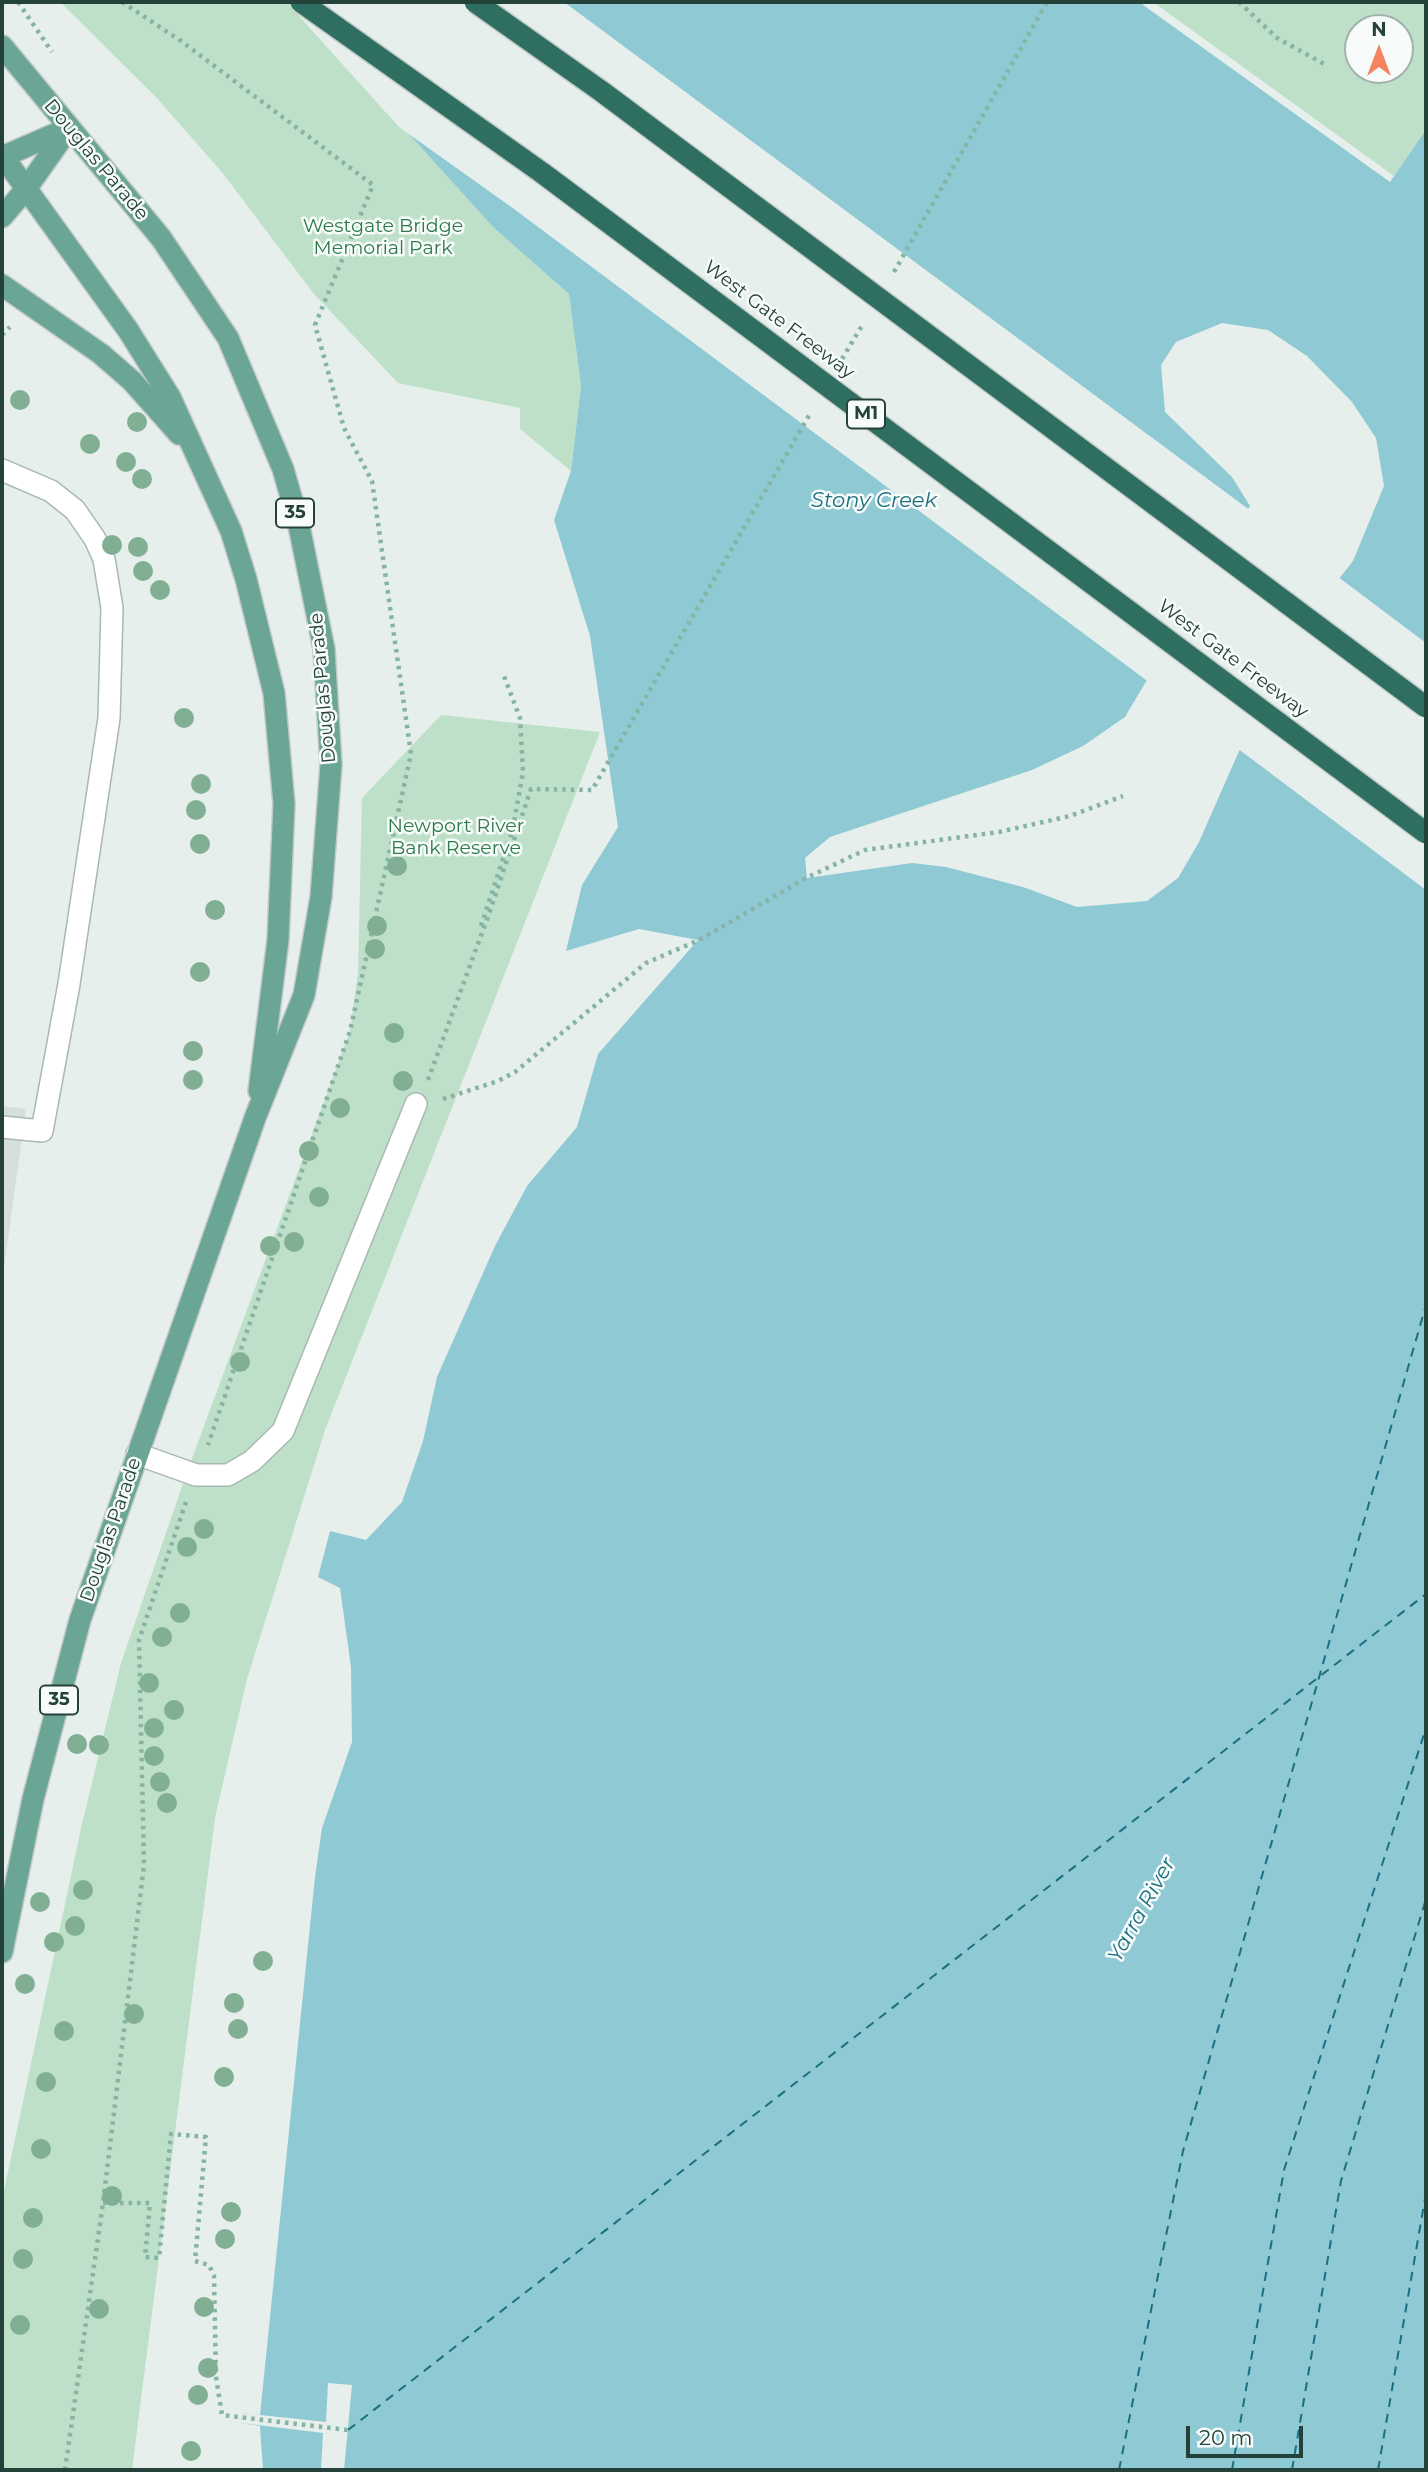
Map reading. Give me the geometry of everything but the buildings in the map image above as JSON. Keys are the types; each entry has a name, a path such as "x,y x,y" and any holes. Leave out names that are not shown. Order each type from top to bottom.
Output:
{"highway":[{"name":"West Gate Freeway","path":"301,2 552,180 1426,833"},
{"path":"475,2 601,90 1426,707"}],"main road":[{"name":"Douglas Parade","path":"2,46 168,247 228,338 283,469 313,585 324,649 331,765 321,897 304,995 255,1118 241,1167 80,1620 30,1811 2,1952"},
{"path":"2,156 69,128"},
{"path":"2,217 26,190 69,128"},
{"name":"Douglas Parade","path":"2,156 155,372 212,486 231,531 263,642 274,693 283,771 283,878 255,1118"},
{"path":"2,285 70,330 132,381 176,430 212,486"}],"lane":[{"path":"2,470 51,491 75,510 95,539 104,559 113,608 109,718 69,984 42,1131 2,1126"},
{"path":"137,1454 196,1475 228,1475 258,1456 283,1431 416,1104"}],"path":[{"path":"18,2 52,52"},
{"path":"1239,2 1277,38 1326,65"},
{"path":"416,1104 493,894 521,788 523,733 517,708 504,676"},
{"path":"457,1096 489,1084 524,1066 646,963 699,940 806,878 865,850 999,832 1070,816 1123,796"},
{"path":"65,2470 103,2203 150,2203 145,2257 159,2258 172,2134 206,2137 195,2261 209,2265 214,2276 216,2377 222,2415 348,2430"}],"shaded area":[{"path":"2,1106 26,1109 2,1282"}],"green space":[{"name":"Westgate Bridge Memorial Park","path":"60,2 297,2 494,228 569,294 581,386 571,471 520,429 520,408 398,383 314,294 221,171 155,96"},
{"path":"1153,2 1426,2 1426,128 1394,176"},
{"name":"Newport River Bank Reserve","path":"441,715 600,732 325,1430 247,1679 215,1818 132,2470 2,2470 2,2200 82,1824 121,1663 187,1472 350,1031 358,973 362,798"}],"water":[{"path":"296,2 1139,2 1390,182 1426,129 1426,2470 263,2470 260,2426 241,2423 242,2413 260,2415 315,1877 322,1828 352,1742 351,1667 340,1588 318,1577 330,1531 366,1540 402,1502 423,1441 437,1377 495,1246 527,1186 577,1127 598,1054 698,940 639,929 566,951 582,885 618,827 590,636 554,520 571,471 581,386 569,294 494,228 300,13","holes":["1222,323 1268,330 1307,356 1352,402 1376,438 1384,486 1353,561 1284,649 1199,842 1178,878 1147,901 1077,907 1023,887 946,867 912,863 807,878 805,858 830,837 1032,770 1083,746 1125,717 1250,506 1232,477 1165,412 1161,365 1176,342"]}],"pier":[{"path":"293,2 564,2 1251,511 1150,683 514,209 399,127 298,15"},
{"path":"1337,576 1426,643 1426,890 1237,748 1281,648"},
{"path":"328,2383 352,2385 344,2470 321,2470 323,2433 241,2423 242,2413 326,2422"}],"ferry route":[{"path":"1119,2470 1183,2151 1426,1305"},
{"path":"348,2430 1426,1594"},
{"path":"1232,2470 1284,2170 1426,1728"},
{"path":"1292,2470 1341,2181 1426,1899"},
{"path":"1378,2470 1426,2193"}],"water label":[{"name":"Stony Creek","path":"874,501"},
{"name":"Yarra River","path":"1142,1910"}]}
